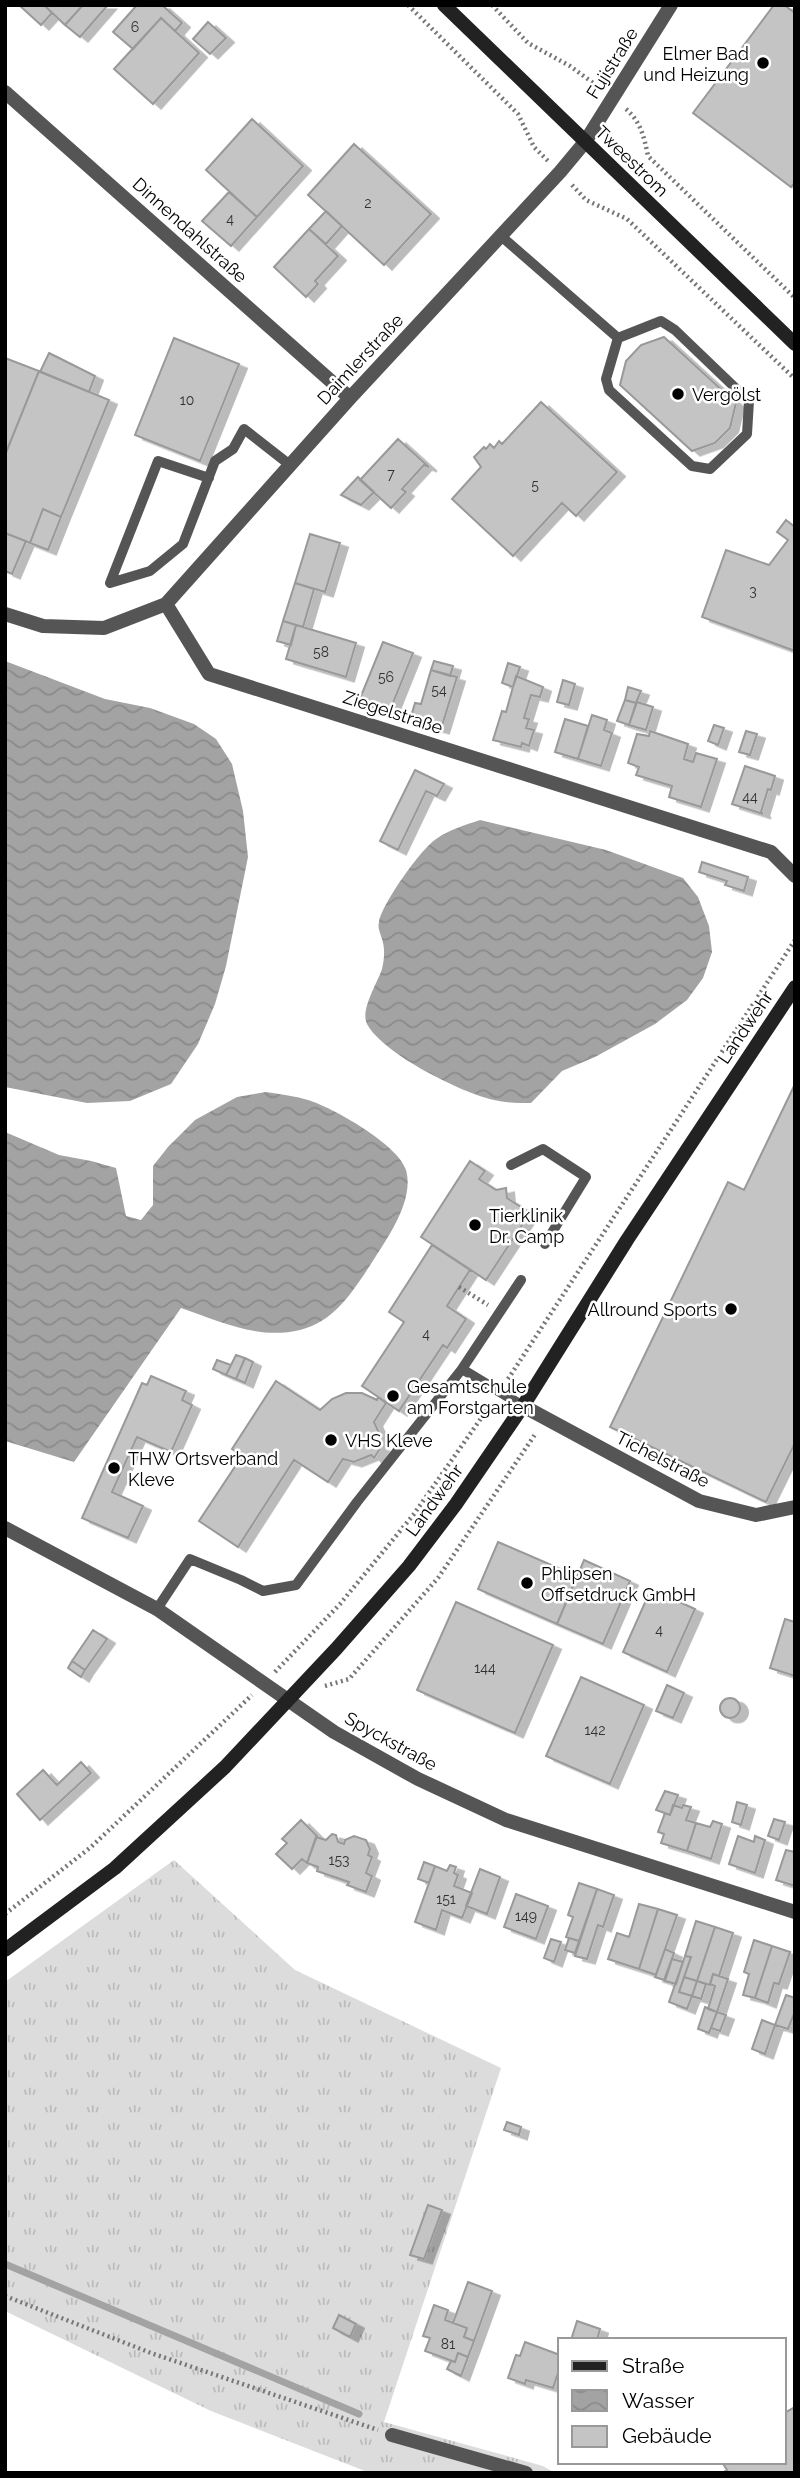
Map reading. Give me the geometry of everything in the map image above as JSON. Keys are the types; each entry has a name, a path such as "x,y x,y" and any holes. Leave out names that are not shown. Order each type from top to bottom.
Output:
{"main road":[{"name":"Tweestrom","path":"444,5 795,344"},
{"name":"Landwehr","path":"5,1950 115,1868 225,1767 336,1649 409,1566 456,1504 523,1405 627,1240 795,988"}],"street":[{"name":"Fujistraße","path":"585,142 671,5"},
{"name":"Dinnendahlstraße","path":"5,92 350,398"},
{"name":"Daimlerstraße","path":"166,604 585,142"},
{"path":"5,614 43,626 104,628 166,604"},
{"name":"Ziegelstraße","path":"166,604 209,674 772,852 795,876"},
{"name":"Tichelstraße","path":"523,1405 699,1501 756,1515 795,1507"},
{"name":"Spyckstraße","path":"5,1528 158,1609 334,1732 418,1779 506,1820 795,1912"},
{"path":"392,2435 526,2473"}],"lane":[{"path":"501,236 618,338"},
{"path":"661,321 676,330 749,401 747,434 710,469 692,466 609,390 606,379 618,338 661,321"},
{"path":"209,478 158,461 110,583 150,571 183,544 209,478 215,461 233,449 244,429 290,465"},
{"path":"510,1165 543,1149 586,1177 545,1244"},
{"path":"158,1609 190,1559 263,1591 296,1585 357,1502 462,1369 521,1280"},
{"path":"462,1369 523,1405"}],"path":[{"path":"408,5 519,114 534,147 586,200 627,219 795,379"},
{"path":"492,5 528,43 570,66 613,97 637,119 648,156 795,298"},
{"path":"5,1914 91,1847 265,1682 340,1604 414,1514 500,1391 795,940"},
{"path":"459,1287 500,1312"},
{"path":"325,1687 349,1679 439,1578 546,1419"},
{"path":"5,2296 151,2353 392,2435"}],"green space":[{"path":"174,1860 295,1970 501,2068 384,2422 543,2466 555,2473 370,2473 211,2411 5,2311 5,1982"}],"water":[{"path":"5,661 105,699 150,708 194,724 216,739 232,764 243,811 248,857 226,966 215,1004 198,1044 171,1084 130,1101 87,1103 5,1087"},
{"path":"480,820 606,850 683,878 698,897 709,926 712,952 703,978 687,1000 655,1024 595,1057 562,1071 531,1103 508,1102 480,1096 424,1071 389,1048 376,1036 365,1018 367,1004 383,966 384,949 379,925 387,903 429,845 446,833"},
{"path":"266,1092 308,1100 332,1110 378,1139 401,1160 406,1170 406,1195 397,1221 355,1287 340,1306 322,1321 300,1330 284,1332 269,1333 239,1328 181,1308 74,1462 5,1441 5,1132 59,1155 116,1168 126,1216 141,1220 153,1205 153,1166 168,1147 195,1120 237,1097"}],"building":[{"path":"19,5 44,5 52,13 41,25"},
{"path":"44,5 83,5 65,25"},
{"path":"83,5 108,5 80,37 65,25"},
{"path":"137,5 162,5 182,23 175,31 161,18 133,49 113,32"},
{"name":"Elmer Bad und Heizung","path":"774,5 784,5 795,13 795,182 791,187 693,113"},
{"path":"161,18 199,53 153,104 114,69"},
{"path":"208,22 226,38 210,54 193,39"},
{"path":"252,119 303,166 257,217 206,170"},
{"path":"354,144 431,214 384,265 308,195"},
{"path":"229,192 257,217 231,246 202,221"},
{"path":"326,211 342,226 326,244 309,229"},
{"path":"309,229 338,256 315,281 318,284 306,297 274,267"},
{"name":"Vergölst","path":"664,337 736,403 730,428 715,443 692,451 620,385 626,361 641,345"},
{"path":"174,338 239,364 200,461 135,435"},
{"path":"49,353 95,376 89,392 40,372"},
{"path":"5,358 39,371 5,455"},
{"path":"39,371 109,400 61,517 43,509 30,543 5,533 5,455"},
{"path":"541,402 617,472 576,516 562,503 513,556 452,499 481,467 474,457 490,444 494,448 499,441 502,444"},
{"path":"398,439 429,467 424,465 402,489 406,492 391,508 360,480"},
{"path":"358,477 374,492 361,505 341,495"},
{"path":"43,509 61,517 48,550 30,543"},
{"path":"786,520 795,527 795,651 702,617 726,550 769,565 788,540 777,532"},
{"path":"5,533 26,541 12,574 5,571"},
{"path":"310,534 340,543 325,592 295,583"},
{"path":"295,583 314,589 303,627 283,621"},
{"path":"283,621 296,625 291,645 277,641"},
{"path":"296,625 356,643 346,677 286,659"},
{"path":"383,642 413,653 389,713 359,701"},
{"path":"434,661 453,666 450,676 431,670"},
{"path":"508,663 520,667 513,687 502,683"},
{"path":"431,670 457,677 441,729 410,720 415,703 421,704"},
{"path":"516,676 543,687 540,697 531,695 524,718 529,719 526,728 534,730 529,746 522,743 521,747 493,740 502,711 506,712"},
{"path":"563,680 575,684 569,705 557,702"},
{"path":"628,687 641,691 636,703 625,700"},
{"path":"625,700 636,703 629,725 617,721"},
{"path":"637,702 653,707 646,730 629,725"},
{"path":"592,715 607,720 604,730 612,733 601,766 578,759"},
{"path":"565,719 588,726 578,759 555,752"},
{"path":"714,725 724,728 718,745 708,741"},
{"path":"650,731 688,744 684,759 693,762 696,753 717,759 701,807 669,797 672,786 636,775 639,767 628,763 637,734 649,736"},
{"path":"746,731 757,734 750,755 739,752"},
{"path":"745,766 775,776 771,790 768,789 761,812 763,814 732,804"},
{"path":"415,770 444,784 437,796 426,791 398,850 380,841"},
{"path":"702,862 748,877 744,891 725,885 727,881 699,872"},
{"name":"Allround Sports","path":"795,1084 795,1443 766,1502 610,1427 728,1182 744,1190"},
{"name":"Tierklinik Dr. Camp","path":"470,1161 485,1171 479,1179 496,1190 506,1188 507,1198 530,1213 486,1280 421,1237"},
{"path":"432,1245 470,1270 447,1306 466,1319 447,1348 443,1345 399,1411 362,1386 404,1322 389,1312"},
{"path":"236,1355 245,1358 236,1379 226,1375"},
{"path":"245,1358 253,1362 245,1383 236,1379"},
{"path":"217,1360 231,1365 226,1375 213,1369"},
{"name":"THW Ortsverband Kleve","path":"151,1376 186,1391 182,1400 192,1405 171,1452 137,1437 112,1492 143,1506 128,1538 82,1518 142,1383 147,1385"},
{"name":"Gesamtschule am Forstgarten","path":"276,1381 320,1410 332,1399 346,1393 362,1393 377,1400 378,1397 386,1403 374,1422 379,1433 377,1446 381,1447 374,1458 371,1455 354,1462 343,1459 328,1482 294,1460 238,1547 199,1521 242,1456 232,1449"},
{"name":"Phlipsen Offsetdruck GmbH","path":"498,1542 577,1576 557,1624 478,1589"},
{"name":"Phlipsen Offsetdruck GmbH","path":"584,1560 630,1581 603,1644 557,1624"},
{"path":"651,1589 695,1609 667,1672 623,1652"},
{"path":"456,1602 553,1645 515,1733 417,1690"},
{"path":"785,1619 795,1622 795,1676 770,1668"},
{"path":"93,1630 107,1639 85,1670 72,1661"},
{"path":"72,1661 85,1670 81,1677 68,1668"},
{"path":"581,1677 644,1705 610,1784 546,1756"},
{"path":"667,1685 684,1693 673,1718 656,1711"},
{"path":"730,1698 737,1701 740,1708 737,1715 730,1718 723,1715 720,1708 723,1701"},
{"path":"81,1762 91,1773 40,1820 17,1794 43,1770 57,1785"},
{"path":"665,1791 678,1795 670,1815 656,1810"},
{"path":"737,1802 747,1805 741,1825 732,1822"},
{"path":"673,1805 691,1807 686,1820 696,1823 687,1851 661,1843 664,1834 658,1832 665,1813 670,1815"},
{"path":"774,1819 785,1822 779,1840 768,1836"},
{"path":"301,1820 317,1836 307,1863 302,1859 292,1869 276,1854 287,1843 282,1839"},
{"path":"713,1821 722,1824 711,1859 687,1851 696,1823 710,1827"},
{"path":"332,1834 336,1835 338,1842 344,1844 345,1840 354,1836 366,1840 370,1849 368,1855 372,1857 366,1873 372,1876 366,1892 347,1885 349,1882 317,1871 318,1867 307,1863 316,1837 326,1840"},
{"path":"738,1836 754,1842 755,1836 765,1840 755,1873 729,1864"},
{"path":"786,1850 795,1852 795,1886 776,1880"},
{"path":"424,1862 435,1866 429,1883 418,1879"},
{"path":"450,1865 456,1867 454,1873 458,1875 454,1886 472,1893 462,1918 442,1910 436,1930 415,1922 435,1866 447,1871"},
{"path":"480,1869 500,1877 487,1914 466,1906"},
{"path":"579,1883 597,1889 579,1941 566,1937 573,1917 568,1915"},
{"path":"597,1889 614,1895 603,1927 598,1925 587,1959 575,1956"},
{"path":"516,1894 548,1906 536,1939 504,1927"},
{"path":"639,1904 658,1909 639,1969 608,1959 617,1933 629,1937"},
{"path":"658,1909 677,1915 656,1975 639,1969"},
{"path":"696,1921 715,1927 697,1981 684,1977 691,1957 685,1956"},
{"path":"715,1927 733,1933 719,1976 713,1974 710,1985 697,1981"},
{"path":"569,1938 579,1941 575,1953 565,1950"},
{"path":"551,1939 561,1942 554,1962 544,1958"},
{"path":"754,1940 772,1946 755,1998 743,1995 749,1974 744,1972"},
{"path":"772,1946 790,1952 779,1984 774,1983 768,2003 755,1998"},
{"path":"665,1949 674,1953 664,1980 655,1977"},
{"path":"685,1956 691,1957 679,1992 692,1996 687,2009 669,2002"},
{"path":"672,1959 683,1962 676,1984 665,1981"},
{"path":"713,1974 728,1979 717,2012 708,2009 715,1986 710,1984"},
{"path":"684,1977 697,1981 692,1996 679,1992"},
{"path":"697,1981 706,1984 701,1999 692,1996"},
{"path":"786,1995 795,1998 795,2011 788,2029 775,2025"},
{"path":"705,2007 717,2012 709,2033 698,2029"},
{"path":"717,2012 726,2015 720,2031 711,2028"},
{"path":"762,2020 775,2025 765,2054 752,2049"},
{"path":"507,2122 521,2127 519,2135 504,2130"},
{"path":"428,2205 442,2210 424,2259 410,2255"},
{"path":"468,2282 492,2291 474,2341 464,2337 467,2328 453,2323"},
{"path":"434,2305 448,2310 445,2320 467,2328 464,2337 474,2341 468,2357 458,2353 455,2362 425,2351 430,2338 423,2336"},
{"path":"339,2315 356,2324 350,2337 333,2328"},
{"path":"577,2321 600,2329 598,2338 572,2338"},
{"path":"525,2342 558,2354 558,2373 553,2388 526,2380 525,2384 508,2378 516,2355 520,2356"},
{"path":"458,2353 468,2357 461,2376 447,2369 451,2361 455,2362"},
{"path":"795,2407 795,2473 722,2473 727,2470 723,2464 786,2464 786,2412"}],"waterway":[{"path":"5,2264 359,2414"}],"place":[{"name":"Elmer Bad und Heizung","path":"763,63"},
{"name":"Vergölst","path":"678,394"},
{"name":"Tierklinik Dr. Camp","path":"475,1225"},
{"name":"Allround Sports","path":"731,1309"},
{"name":"Gesamtschule am Forstgarten","path":"393,1396"},
{"name":"VHS Kleve","path":"331,1440"},
{"name":"THW Ortsverband Kleve","path":"114,1468"},
{"name":"Phlipsen Offsetdruck GmbH","path":"527,1583"}]}
